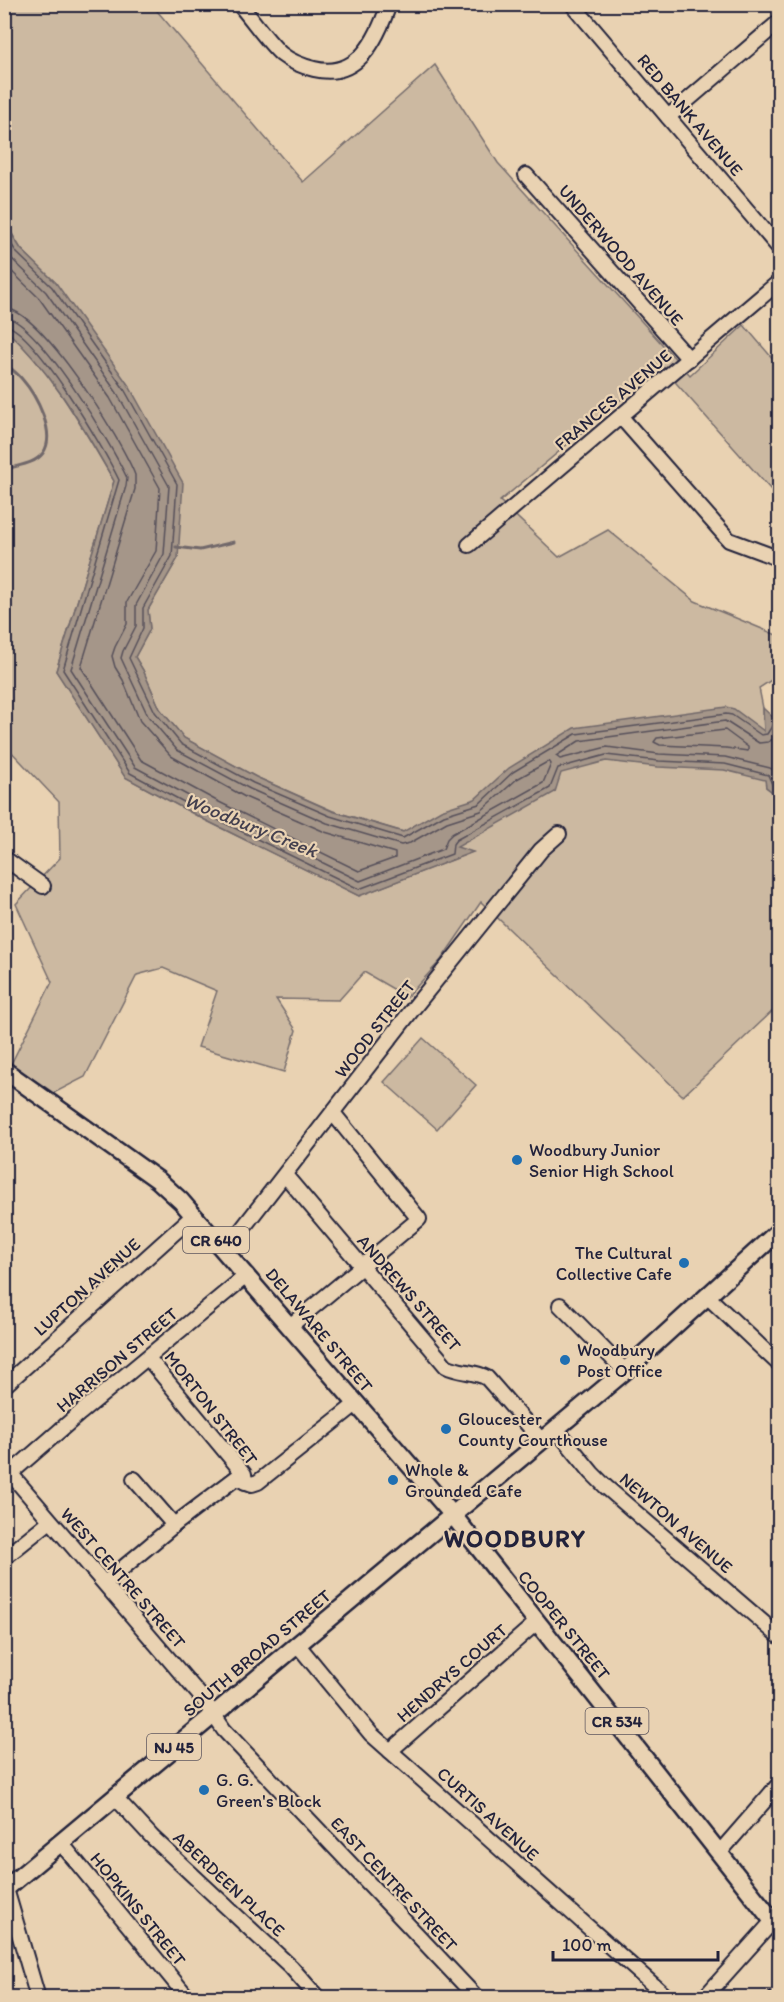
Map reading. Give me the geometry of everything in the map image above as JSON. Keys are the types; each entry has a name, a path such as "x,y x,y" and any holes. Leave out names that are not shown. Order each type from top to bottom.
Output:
{"main road":[{"name":"DELAWARE STREET","path":"4,1070 162,1183 247,1275 452,1514"},
{"name":"NJ 45","path":"452,1514 625,1371 780,1230"},
{"name":"COOPER STREET","path":"452,1514 776,1925"},
{"name":"SOUTH BROAD STREET","path":"5,1887 61,1843 452,1514"}],"street":[{"path":"239,4 281,54 300,66 325,72 345,68 362,56 372,44 388,4"},
{"name":"RED BANK AVENUE","path":"572,4 780,249"},
{"path":"668,117 780,21"},
{"name":"UNDERWOOD AVENUE","path":"526,175 688,359"},
{"name":"FRANCES AVENUE","path":"469,545 780,281"},
{"path":"621,417 729,540 780,559"},
{"name":"WOOD STREET","path":"225,1251 412,1010 541,850 559,834"},
{"path":"4,858 43,886"},
{"path":"290,1326 419,1219 333,1113"},
{"name":"ANDREWS STREET","path":"285,1175 446,1366 455,1371 480,1374 487,1378 542,1441"},
{"name":"LUPTON AVENUE","path":"4,1386 194,1215"},
{"name":"HARRISON STREET","path":"8,1469 148,1358 247,1275"},
{"path":"708,1297 780,1365"},
{"path":"560,1305 625,1371"},
{"name":"MORTON STREET","path":"148,1358 244,1474 245,1482"},
{"path":"105,1583 174,1525 236,1478 252,1484 258,1482 356,1404"},
{"name":"NEWTON AVENUE","path":"556,1430 606,1487 780,1637"},
{"name":"WEST CENTRE STREET","path":"8,1469 203,1699 213,1715"},
{"path":"134,1479 174,1525"},
{"path":"4,1558 50,1521"},
{"name":"HENDRYS COURT","path":"390,1751 537,1622"},
{"name":"CURTIS AVENUE","path":"297,1644 371,1734 668,1998"},
{"name":"EAST CENTRE STREET","path":"213,1715 224,1730 477,1998"},
{"path":"720,1852 780,1784"},
{"name":"ABERDEEN PLACE","path":"115,1797 152,1837 291,1967 318,1998"},
{"name":"HOPKINS STREET","path":"61,1843 188,1998"},
{"path":"5,1887 38,1998"},
{"path":"705,1998 776,1925"}],"shaded area":[{"path":"5,5 152,5 303,182 435,65 498,163 690,375 744,325 779,366 779,499 661,366 500,501 559,557 608,530 695,601 779,636 779,675 759,688 763,708 766,787 779,797 779,1005 683,1096 481,902 441,960 407,997 364,972 339,1000 276,999 296,1030 284,1072 198,1047 217,991 163,968 137,975 85,1077 54,1093 11,1064 52,982 16,904 60,858 59,802 5,745 5,329 22,345 52,381 114,481 56,671 125,777 205,820 359,896 472,852 333,811 256,777 184,738 160,709 135,657 150,629 148,610 178,558 56,283 21,249 5,222"},
{"path":"423,1038 476,1085 437,1129 384,1082"}],"water":[{"name":"Woodbury Creek","path":"4,222 21,249 56,283 129,386 183,483 178,558 148,610 150,629 135,657 160,709 184,738 256,777 332,811 403,832 441,810 475,799 509,768 574,728 726,707 734,709 764,731 763,708 779,723 779,797 766,787 765,780 724,770 658,767 606,761 561,773 555,792 457,847 473,852 359,896 205,820 125,777 56,671 114,481 66,400 38,363 5,329"}],"waterway":[{"path":"4,363 20,377 33,395 43,415 48,436 47,445 39,457 4,470"},
{"path":"176,547 200,550 234,542"}],"railway":[{"path":"766,1998 780,1981"}],"place":[{"name":"Woodbury Junior Senior High School","path":"517,1160"},
{"name":"The Cultural Collective Cafe","path":"684,1263"},
{"name":"Woodbury Post Office","path":"565,1360"},
{"name":"Gloucester County Courthouse","path":"446,1429"},
{"name":"Whole & Grounded Cafe","path":"393,1480"},
{"name":"G. G. Green's Block","path":"204,1790"}],"district":[{"name":"WOODBURY","path":"515,1539"}]}
